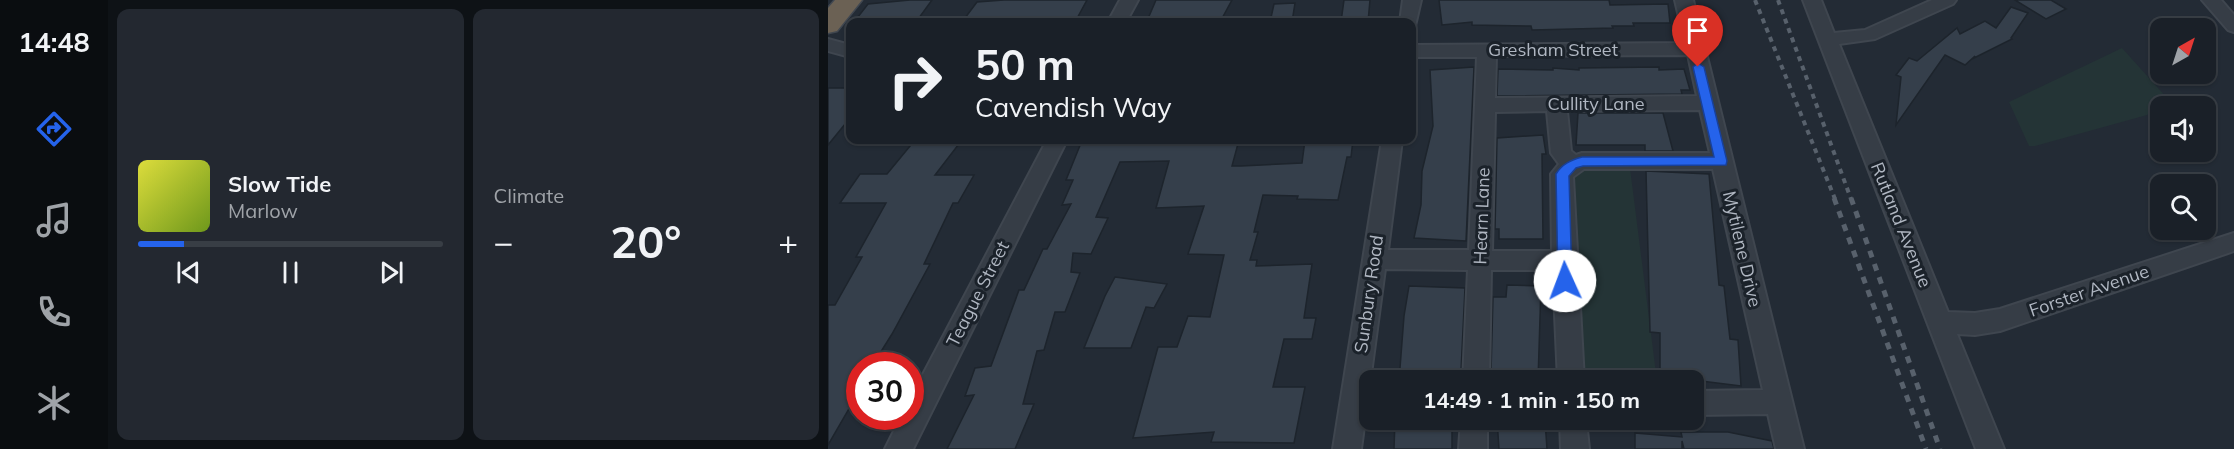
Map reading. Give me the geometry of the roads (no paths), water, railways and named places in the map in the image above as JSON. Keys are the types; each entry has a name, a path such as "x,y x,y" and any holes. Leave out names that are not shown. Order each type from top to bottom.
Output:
{"highway":[{"path":"828,25 849,0"}],"street":[{"path":"1119,18 1129,0"},
{"path":"1410,18 1412,0"},
{"name":"Mytilene Drive","path":"1684,0 1790,449"},
{"name":"Rutland Avenue","path":"1812,0 1990,449"},
{"path":"1826,40 1869,35 1947,0"},
{"path":"2211,0 2234,26"},
{"path":"828,45 846,50"},
{"name":"Gresham Street","path":"1416,51 1694,49"},
{"name":"Hearn Lane","path":"1476,370 1487,50"},
{"path":"828,61 846,58"},
{"name":"Cullity Lane","path":"1485,105 1707,103"},
{"path":"1556,105 1561,153 1572,165"},
{"name":"Teague Street","path":"899,449 1055,144"},
{"name":"Sunbury Road","path":"1347,449 1391,144"},
{"path":"1570,370 1562,174 1572,165 1582,161 1721,161"},
{"name":"Forster Avenue","path":"1941,323 1975,324 2000,320 2234,242"},
{"path":"1374,260 1564,261"},
{"path":"1704,404 1778,402"},
{"path":"1473,449 1474,430"},
{"path":"1574,430 1575,449"}],"railway":[{"path":"1755,0 1835,199"},
{"path":"1778,0 1851,199"},
{"path":"1834,198 1926,449"},
{"path":"1851,198 1940,449"}]}
